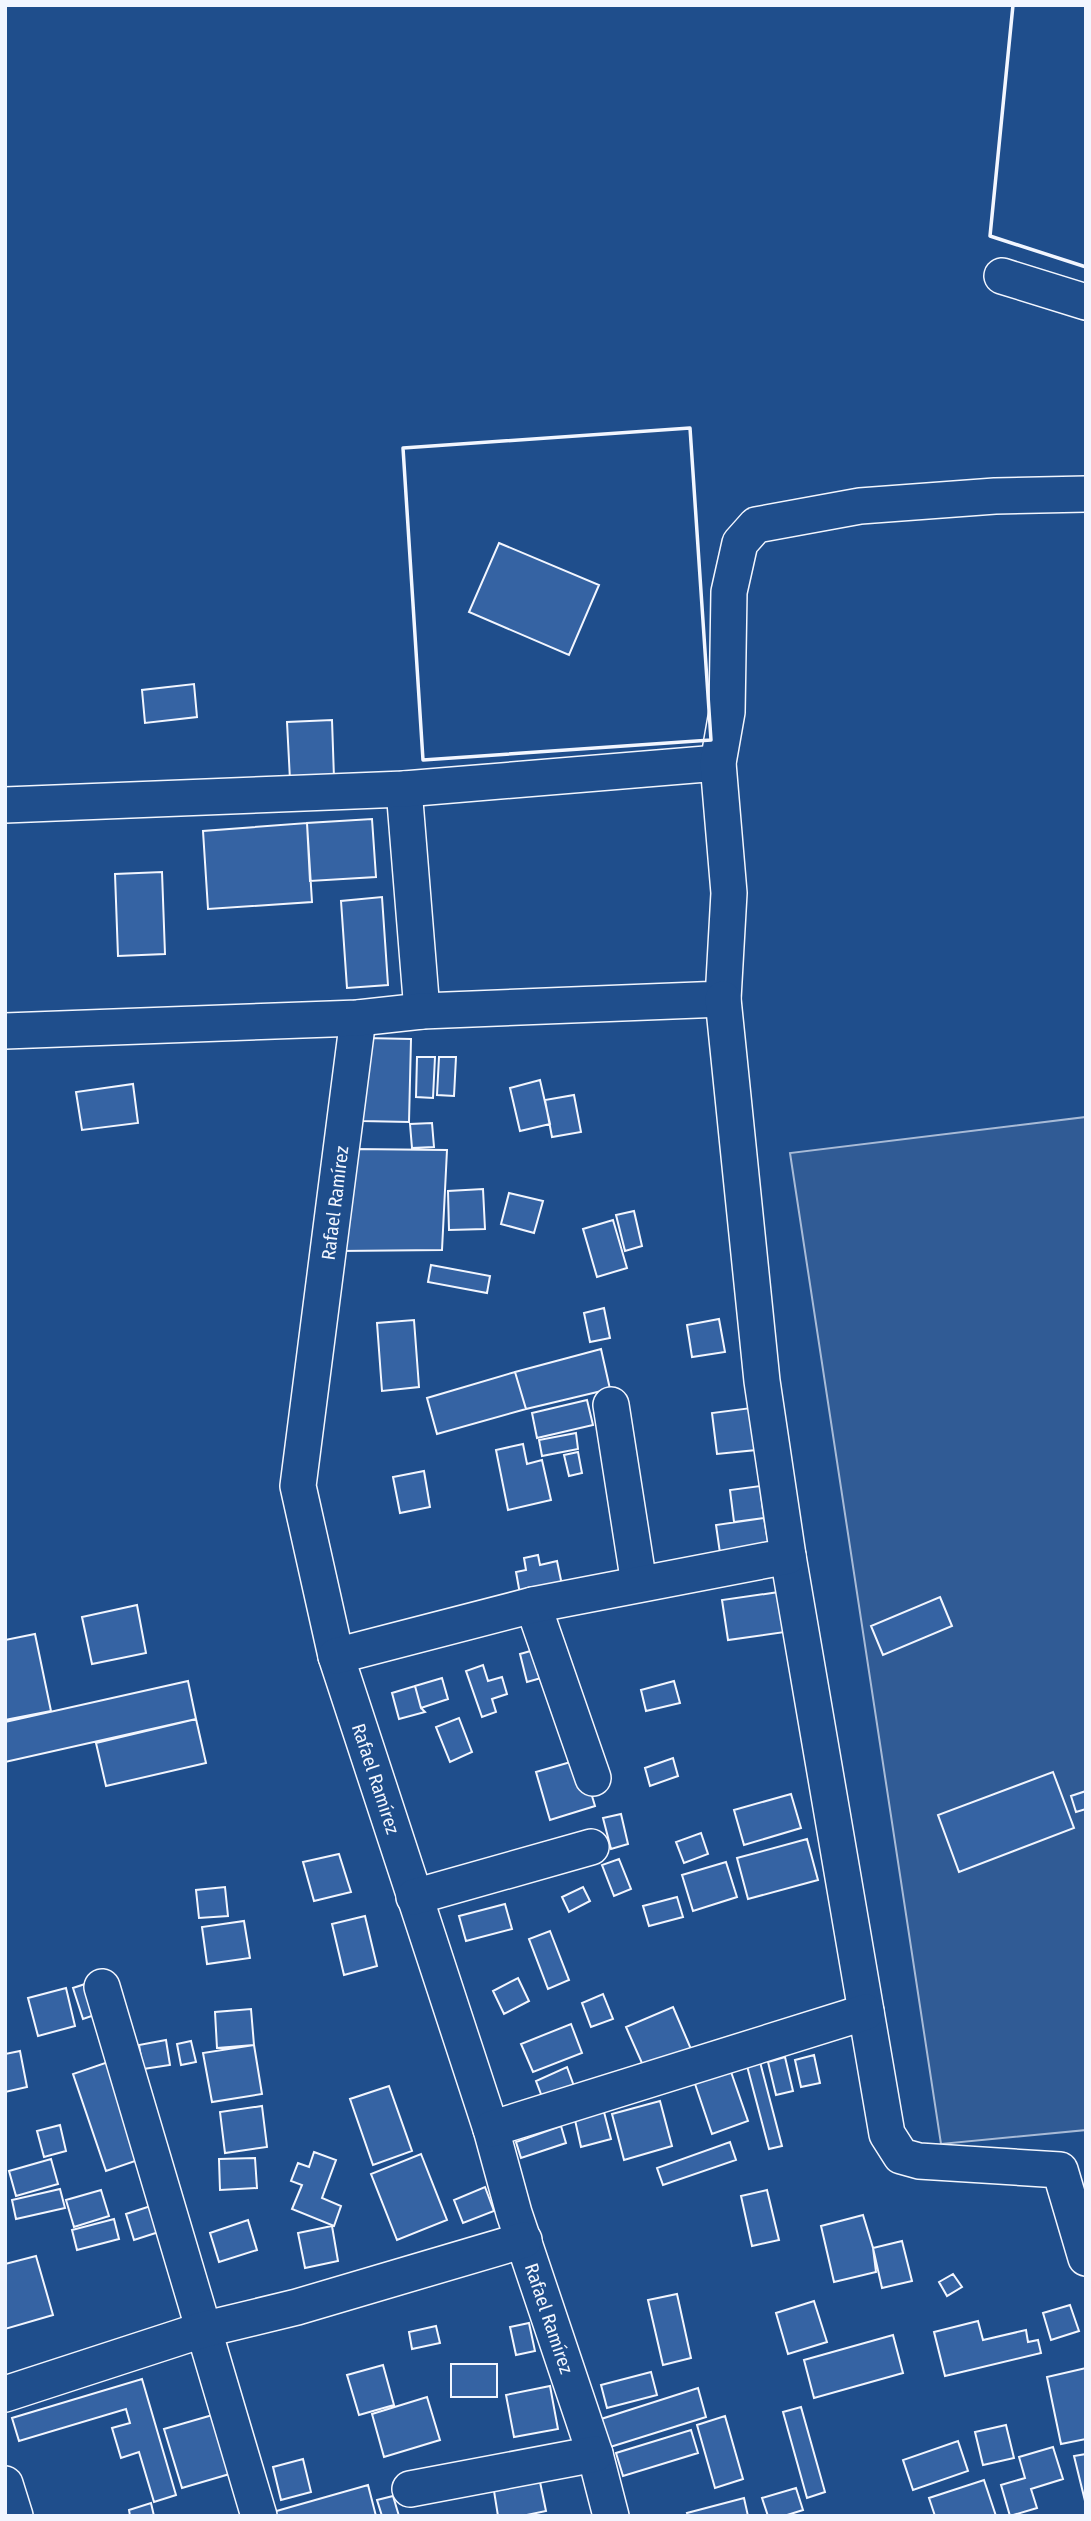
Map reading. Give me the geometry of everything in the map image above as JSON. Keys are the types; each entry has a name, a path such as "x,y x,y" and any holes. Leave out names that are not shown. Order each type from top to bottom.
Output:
{"street":[{"path":"1002,276 1086,302"},
{"path":"1086,494 995,496 860,506 756,525 740,543 729,592 727,712 718,763 729,892 723,999 762,1381 788,1556 887,2134 901,2156 919,2161 1060,2170 1086,2258"},
{"path":"5,805 404,789 718,763"},
{"path":"404,789 422,1011"},
{"path":"5,1031 358,1018 422,1011 723,999"},
{"name":"Rafael Ramírez","path":"358,1018 298,1486 336,1656 491,2129 514,2213 595,2454 611,2516"},
{"path":"611,1405 639,1584"},
{"path":"336,1656 533,1605 788,1556"},
{"path":"533,1605 593,1778"},
{"path":"414,1897 591,1847"},
{"path":"102,1987 259,2516"},
{"path":"491,2129 866,2012"},
{"path":"5,2394 202,2330 297,2307 524,2240"},
{"path":"410,2489 595,2454"},
{"path":"5,2484 15,2516"}],"shaded area":[{"path":"1086,1117 1086,2130 941,2144 790,1153"}],"building":[{"path":"499,543 599,585 569,655 469,612"},
{"path":"194,684 197,717 145,723 142,690"},
{"path":"332,720 334,778 290,780 287,722"},
{"path":"372,819 376,877 310,881 307,823"},
{"path":"307,823 312,902 208,909 203,831"},
{"path":"162,872 165,954 118,956 115,874"},
{"path":"382,897 388,985 347,988 341,901"},
{"path":"365,1038 411,1039 409,1122 362,1121"},
{"path":"417,1057 435,1057 433,1098 416,1097"},
{"path":"439,1057 456,1057 454,1096 437,1095"},
{"path":"540,1080 550,1124 520,1131 510,1088"},
{"path":"133,1084 138,1123 82,1130 76,1092"},
{"path":"574,1095 581,1132 552,1137 545,1100"},
{"path":"432,1123 434,1147 412,1148 410,1124"},
{"path":"354,1149 447,1150 442,1250 339,1251"},
{"path":"483,1189 485,1229 449,1230 448,1191"},
{"path":"509,1193 543,1201 534,1233 501,1224"},
{"path":"634,1211 642,1246 625,1251 616,1215"},
{"path":"613,1220 627,1268 597,1277 583,1229"},
{"path":"431,1265 490,1276 487,1293 428,1282"},
{"path":"604,1308 610,1338 590,1342 584,1313"},
{"path":"719,1319 725,1352 692,1357 687,1325"},
{"path":"414,1320 419,1387 382,1391 377,1323"},
{"path":"601,1349 610,1389 526,1409 515,1372"},
{"path":"515,1372 526,1409 437,1434 427,1398"},
{"path":"587,1400 593,1425 537,1438 532,1413"},
{"path":"751,1408 756,1450 717,1454 712,1413"},
{"path":"576,1433 578,1449 542,1456 539,1440"},
{"path":"523,1444 527,1464 542,1460 551,1500 508,1510 496,1450"},
{"path":"578,1452 582,1473 569,1476 564,1455"},
{"path":"424,1471 430,1507 400,1513 393,1477"},
{"path":"760,1486 764,1518 734,1522 730,1490"},
{"path":"764,1518 770,1553 721,1560 716,1525"},
{"path":"538,1555 540,1565 557,1561 562,1585 520,1594 516,1572 526,1570 524,1558"},
{"path":"779,1592 785,1632 728,1640 722,1600"},
{"path":"940,1597 952,1626 883,1655 871,1626"},
{"path":"137,1605 146,1653 92,1664 82,1617"},
{"path":"35,1634 51,1711 5,1720 5,1640"},
{"path":"541,1648 548,1676 527,1682 520,1654"},
{"path":"483,1665 488,1681 502,1677 507,1694 492,1699 496,1712 482,1717 466,1671"},
{"path":"442,1678 448,1699 421,1708 415,1686"},
{"path":"188,1681 196,1719 5,1762 5,1722"},
{"path":"674,1681 680,1703 646,1711 641,1690"},
{"path":"415,1686 421,1708 425,1712 399,1719 392,1693"},
{"path":"459,1718 472,1752 450,1762 436,1727"},
{"path":"196,1719 206,1763 106,1786 96,1743"},
{"path":"673,1758 678,1776 650,1786 645,1768"},
{"path":"581,1759 595,1806 550,1820 536,1772"},
{"path":"1053,1772 1074,1828 959,1872 938,1815"},
{"path":"1086,1791 1086,1809 1076,1812 1071,1796"},
{"path":"791,1794 801,1828 744,1845 734,1810"},
{"path":"621,1814 628,1844 611,1849 603,1818"},
{"path":"701,1833 708,1854 684,1863 676,1842"},
{"path":"807,1839 818,1880 748,1899 737,1858"},
{"path":"339,1854 351,1892 314,1901 303,1862"},
{"path":"619,1859 631,1889 614,1896 602,1865"},
{"path":"726,1862 737,1897 693,1911 682,1875"},
{"path":"225,1887 228,1916 199,1918 196,1890"},
{"path":"583,1887 590,1901 569,1912 562,1897"},
{"path":"677,1897 683,1917 649,1926 643,1906"},
{"path":"505,1904 512,1929 466,1941 459,1916"},
{"path":"365,1916 377,1966 344,1975 332,1924"},
{"path":"244,1921 250,1958 207,1964 202,1927"},
{"path":"550,1931 569,1980 548,1989 529,1939"},
{"path":"518,1978 529,2001 504,2014 493,1991"},
{"path":"97,1980 106,2011 83,2019 73,1988"},
{"path":"66,1988 75,2026 38,2036 28,1998"},
{"path":"603,1994 613,2019 591,2027 582,2003"},
{"path":"673,2007 691,2049 645,2070 626,2027"},
{"path":"251,2009 254,2045 217,2048 215,2012"},
{"path":"571,2024 582,2053 533,2072 521,2044"},
{"path":"166,2040 170,2065 143,2069 139,2045"},
{"path":"191,2041 196,2062 181,2065 177,2044"},
{"path":"254,2045 262,2094 212,2102 203,2053"},
{"path":"20,2051 27,2087 5,2092 5,2054"},
{"path":"814,2055 820,2083 801,2087 795,2060"},
{"path":"785,2057 793,2091 776,2095 768,2062"},
{"path":"114,2060 147,2157 106,2171 73,2074"},
{"path":"760,2062 782,2146 769,2149 747,2066"},
{"path":"567,2067 575,2089 544,2102 536,2081"},
{"path":"730,2069 748,2121 712,2134 694,2081"},
{"path":"389,2086 412,2151 373,2165 350,2099"},
{"path":"660,2101 672,2146 624,2160 612,2114"},
{"path":"262,2106 267,2147 225,2153 220,2112"},
{"path":"604,2112 611,2139 581,2147 575,2120"},
{"path":"60,2125 66,2151 44,2157 37,2131"},
{"path":"561,2126 566,2143 521,2158 516,2142"},
{"path":"730,2142 736,2160 663,2185 657,2168"},
{"path":"314,2152 336,2160 322,2198 341,2206 334,2226 292,2209 302,2185 291,2181 298,2163 309,2167"},
{"path":"421,2154 447,2220 397,2240 371,2174"},
{"path":"255,2158 257,2188 220,2190 219,2159"},
{"path":"51,2159 58,2184 16,2196 9,2171"},
{"path":"485,2187 494,2211 463,2223 454,2200"},
{"path":"60,2189 65,2208 16,2219 12,2200"},
{"path":"101,2190 109,2216 74,2227 66,2200"},
{"path":"767,2190 779,2240 752,2246 741,2196"},
{"path":"160,2203 168,2229 134,2240 126,2214"},
{"path":"863,2215 873,2248 876,2272 834,2282 821,2226"},
{"path":"114,2219 119,2239 77,2250 72,2230"},
{"path":"248,2220 257,2250 219,2262 210,2233"},
{"path":"332,2226 338,2261 305,2268 298,2233"},
{"path":"902,2241 912,2281 882,2288 873,2248"},
{"path":"36,2256 53,2315 5,2329 5,2264"},
{"path":"953,2274 962,2287 947,2296 939,2282"},
{"path":"677,2294 691,2358 663,2365 648,2300"},
{"path":"814,2301 827,2342 788,2354 776,2313"},
{"path":"1070,2305 1079,2331 1051,2340 1043,2313"},
{"path":"978,2321 983,2340 1026,2330 1028,2342 1038,2340 1041,2353 945,2376 934,2332"},
{"path":"529,2323 535,2351 516,2355 510,2327"},
{"path":"436,2326 440,2343 412,2349 409,2332"},
{"path":"893,2335 903,2373 814,2398 804,2360"},
{"path":"451,2364 497,2364 497,2397 451,2397"},
{"path":"383,2365 394,2405 359,2415 347,2375"},
{"path":"1086,2368 1086,2439 1061,2444 1047,2377"},
{"path":"651,2372 657,2395 607,2408 601,2385"},
{"path":"142,2379 176,2495 154,2502 139,2452 121,2458 112,2428 130,2423 126,2409 19,2441 12,2418"},
{"path":"550,2386 558,2429 514,2437 506,2395"},
{"path":"698,2388 706,2417 607,2448 598,2420"},
{"path":"427,2397 440,2440 384,2457 372,2414"},
{"path":"801,2407 825,2492 807,2498 783,2412"},
{"path":"216,2414 233,2473 182,2488 164,2429"},
{"path":"725,2416 743,2479 715,2488 697,2425"},
{"path":"1006,2425 1014,2458 983,2465 975,2432"},
{"path":"691,2430 698,2453 623,2476 616,2453"},
{"path":"958,2441 968,2471 913,2490 903,2460"},
{"path":"1053,2447 1063,2479 1031,2489 1037,2508 1010,2516 1001,2485 1025,2478 1019,2457"},
{"path":"1086,2454 1086,2505 1074,2456"},
{"path":"303,2459 311,2492 281,2500 273,2467"},
{"path":"984,2480 996,2516 935,2516 929,2498"},
{"path":"540,2482 546,2511 522,2516 498,2516 494,2491"},
{"path":"368,2485 376,2516 274,2516 273,2512"},
{"path":"796,2488 803,2510 784,2516 768,2516 762,2498"},
{"path":"393,2496 399,2516 382,2516 377,2500"},
{"path":"744,2498 748,2516 688,2516 687,2513"},
{"path":"151,2503 154,2516 130,2516 129,2510"}],"wall":[{"path":"1013,5 990,236 1086,267"},
{"path":"690,428 711,740 423,760 403,448 690,428"}]}
